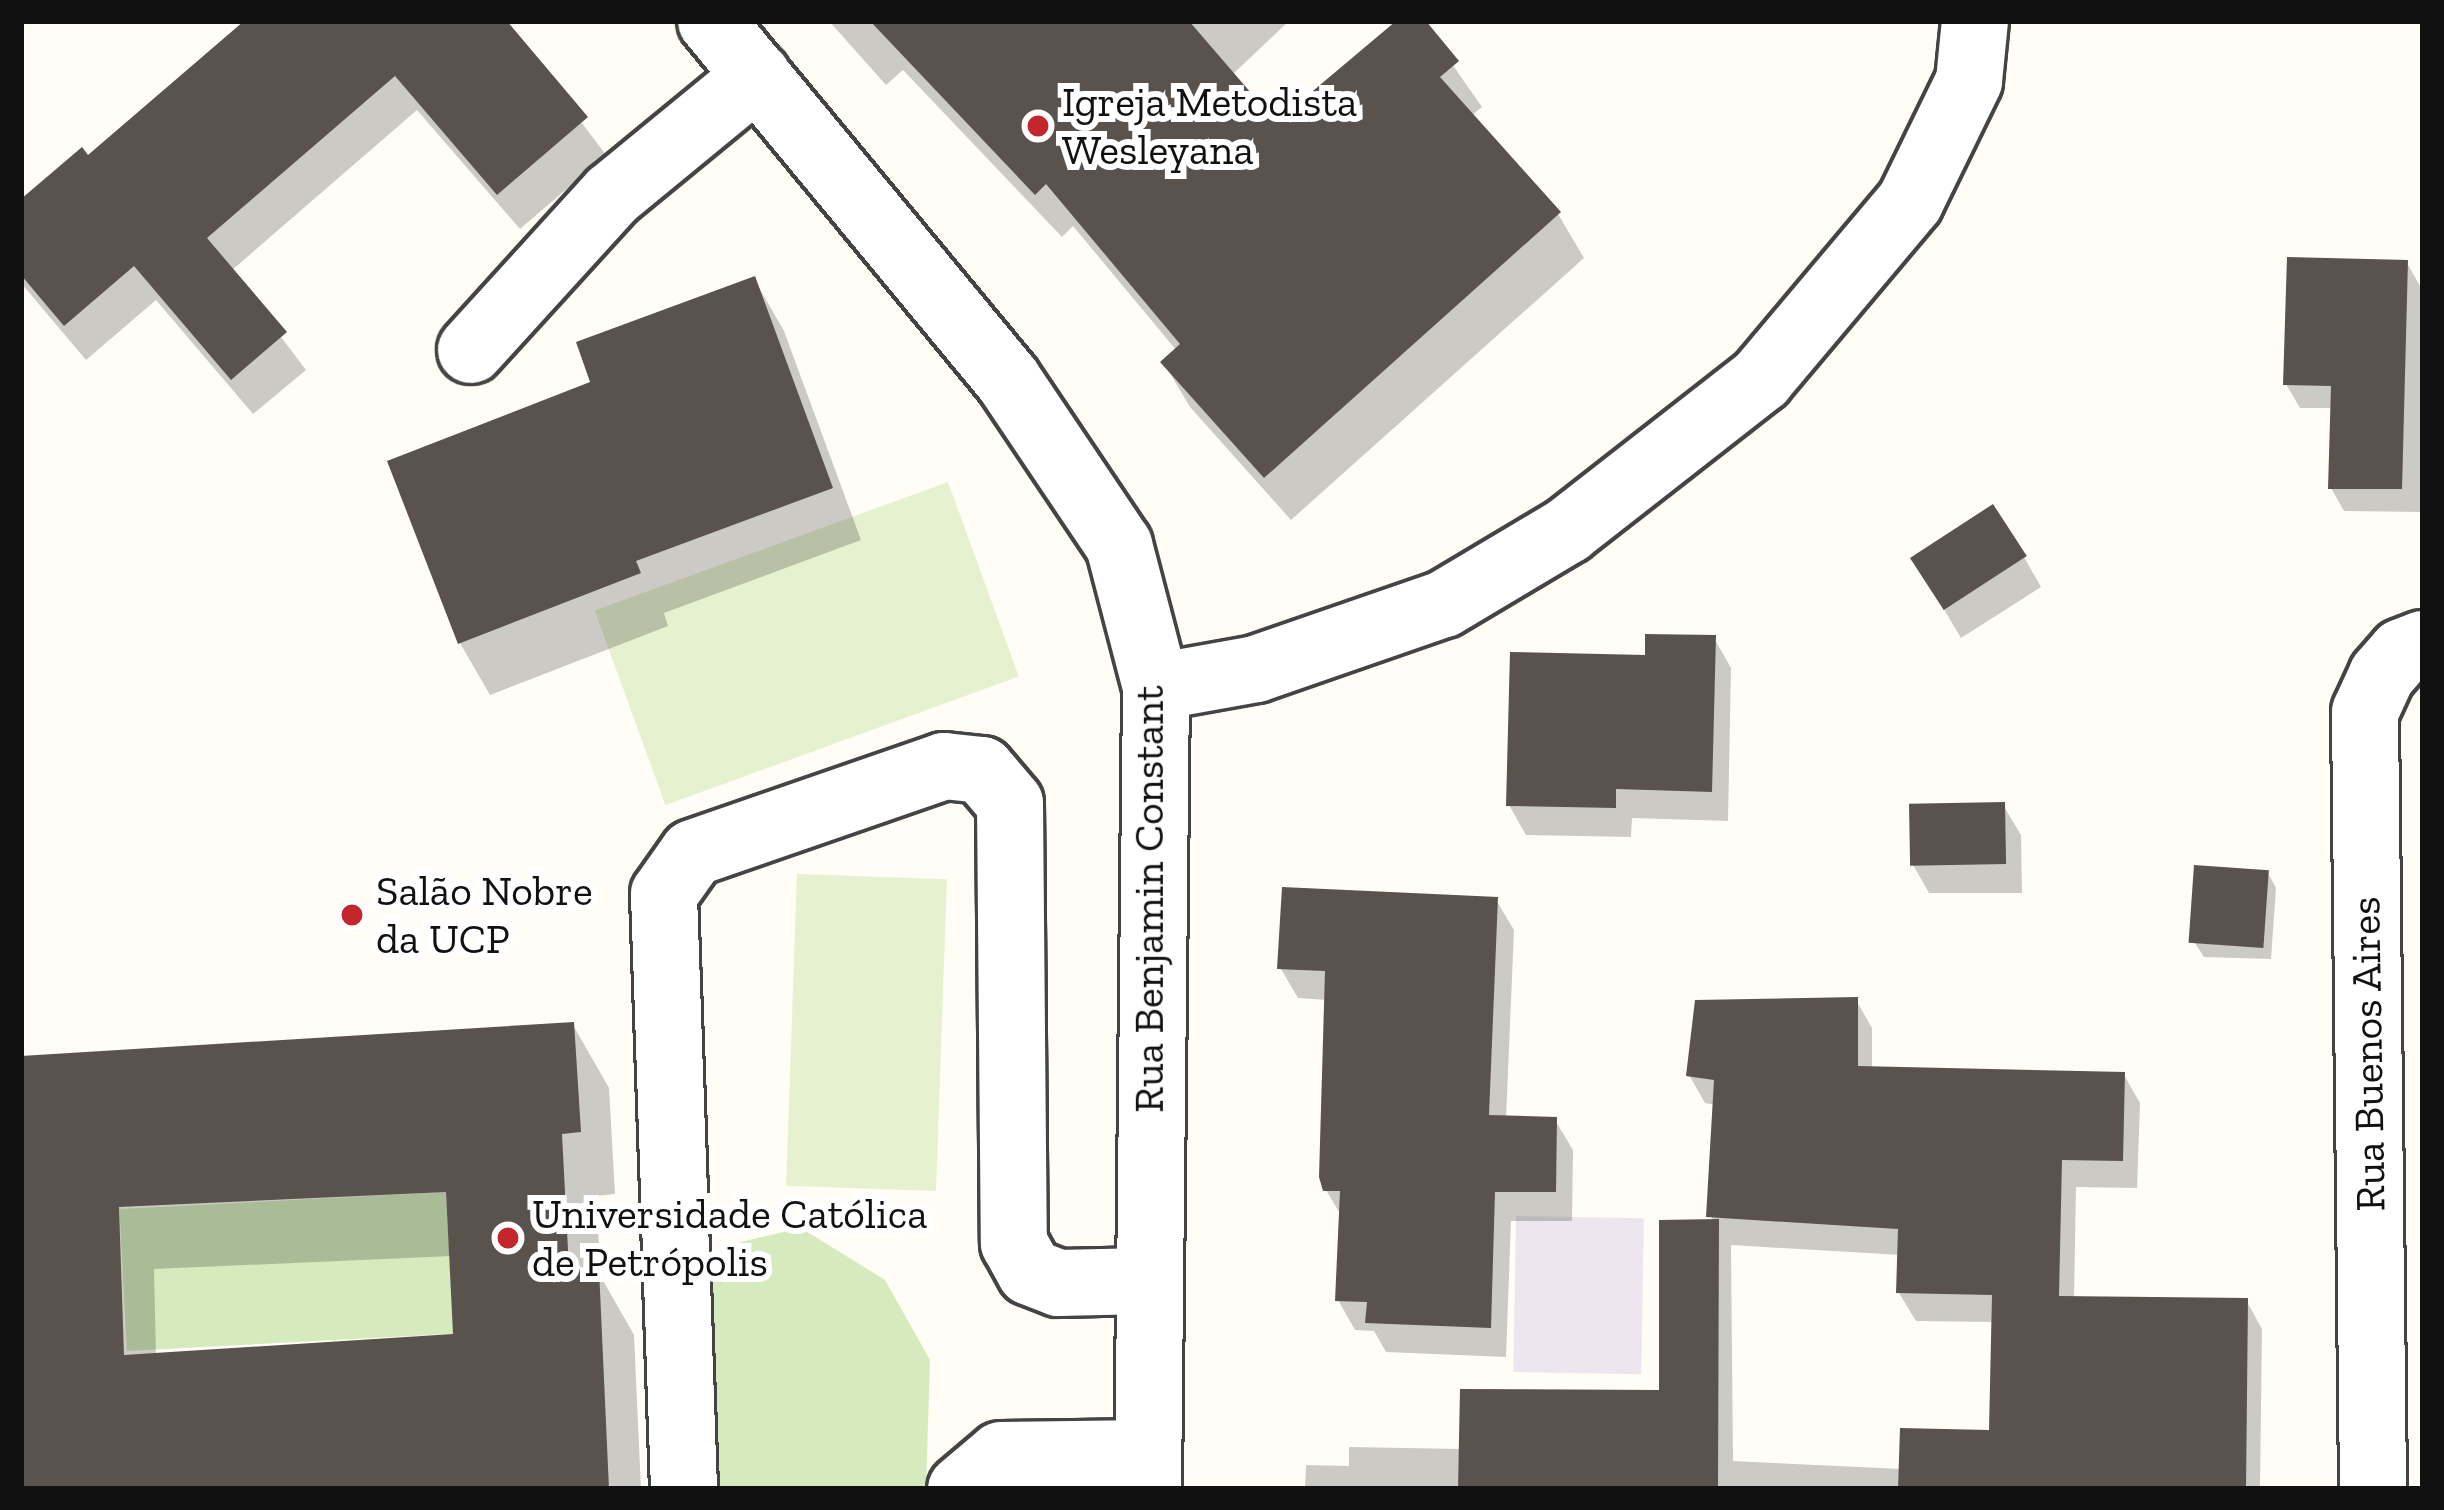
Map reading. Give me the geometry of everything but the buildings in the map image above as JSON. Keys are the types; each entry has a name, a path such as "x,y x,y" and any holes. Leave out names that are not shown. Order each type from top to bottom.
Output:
{"street":[{"name":"Rua Benjamin Constant","path":"711,21 1008,380 1119,545 1156,687 1145,1281 1147,1471"},
{"path":"1156,687 1256,669 1444,604 1568,530 1761,379 1910,202 1969,81 1975,21"},
{"path":"472,350 624,184 757,76"},
{"name":"Rua Buenos Aires","path":"2373,1489 2365,712 2382,675 2402,652 2423,644"},
{"path":"685,1489 664,894 693,853 944,766 982,770 1010,803 1014,1243 1030,1272 1059,1283 1145,1281"},
{"path":"979,1480 1147,1471"}],"shaded area":[{"path":"1516,1216 1644,1218 1641,1374 1513,1372"}],"green space":[{"path":"948,482 1019,677 665,805 595,611"},
{"path":"797,874 947,879 936,1191 786,1186"},
{"path":"446,1192 453,1334 127,1351 119,1209"},
{"path":"801,1228 885,1280 930,1360 926,1489 702,1489 697,1309 732,1244"}],"place":[{"name":"Igreja Metodista Wesleyana","path":"1038,126"},
{"name":"Salão Nobre da UCP","path":"352,915"},
{"name":"Universidade Católica de Petrópolis","path":"508,1238"}]}
